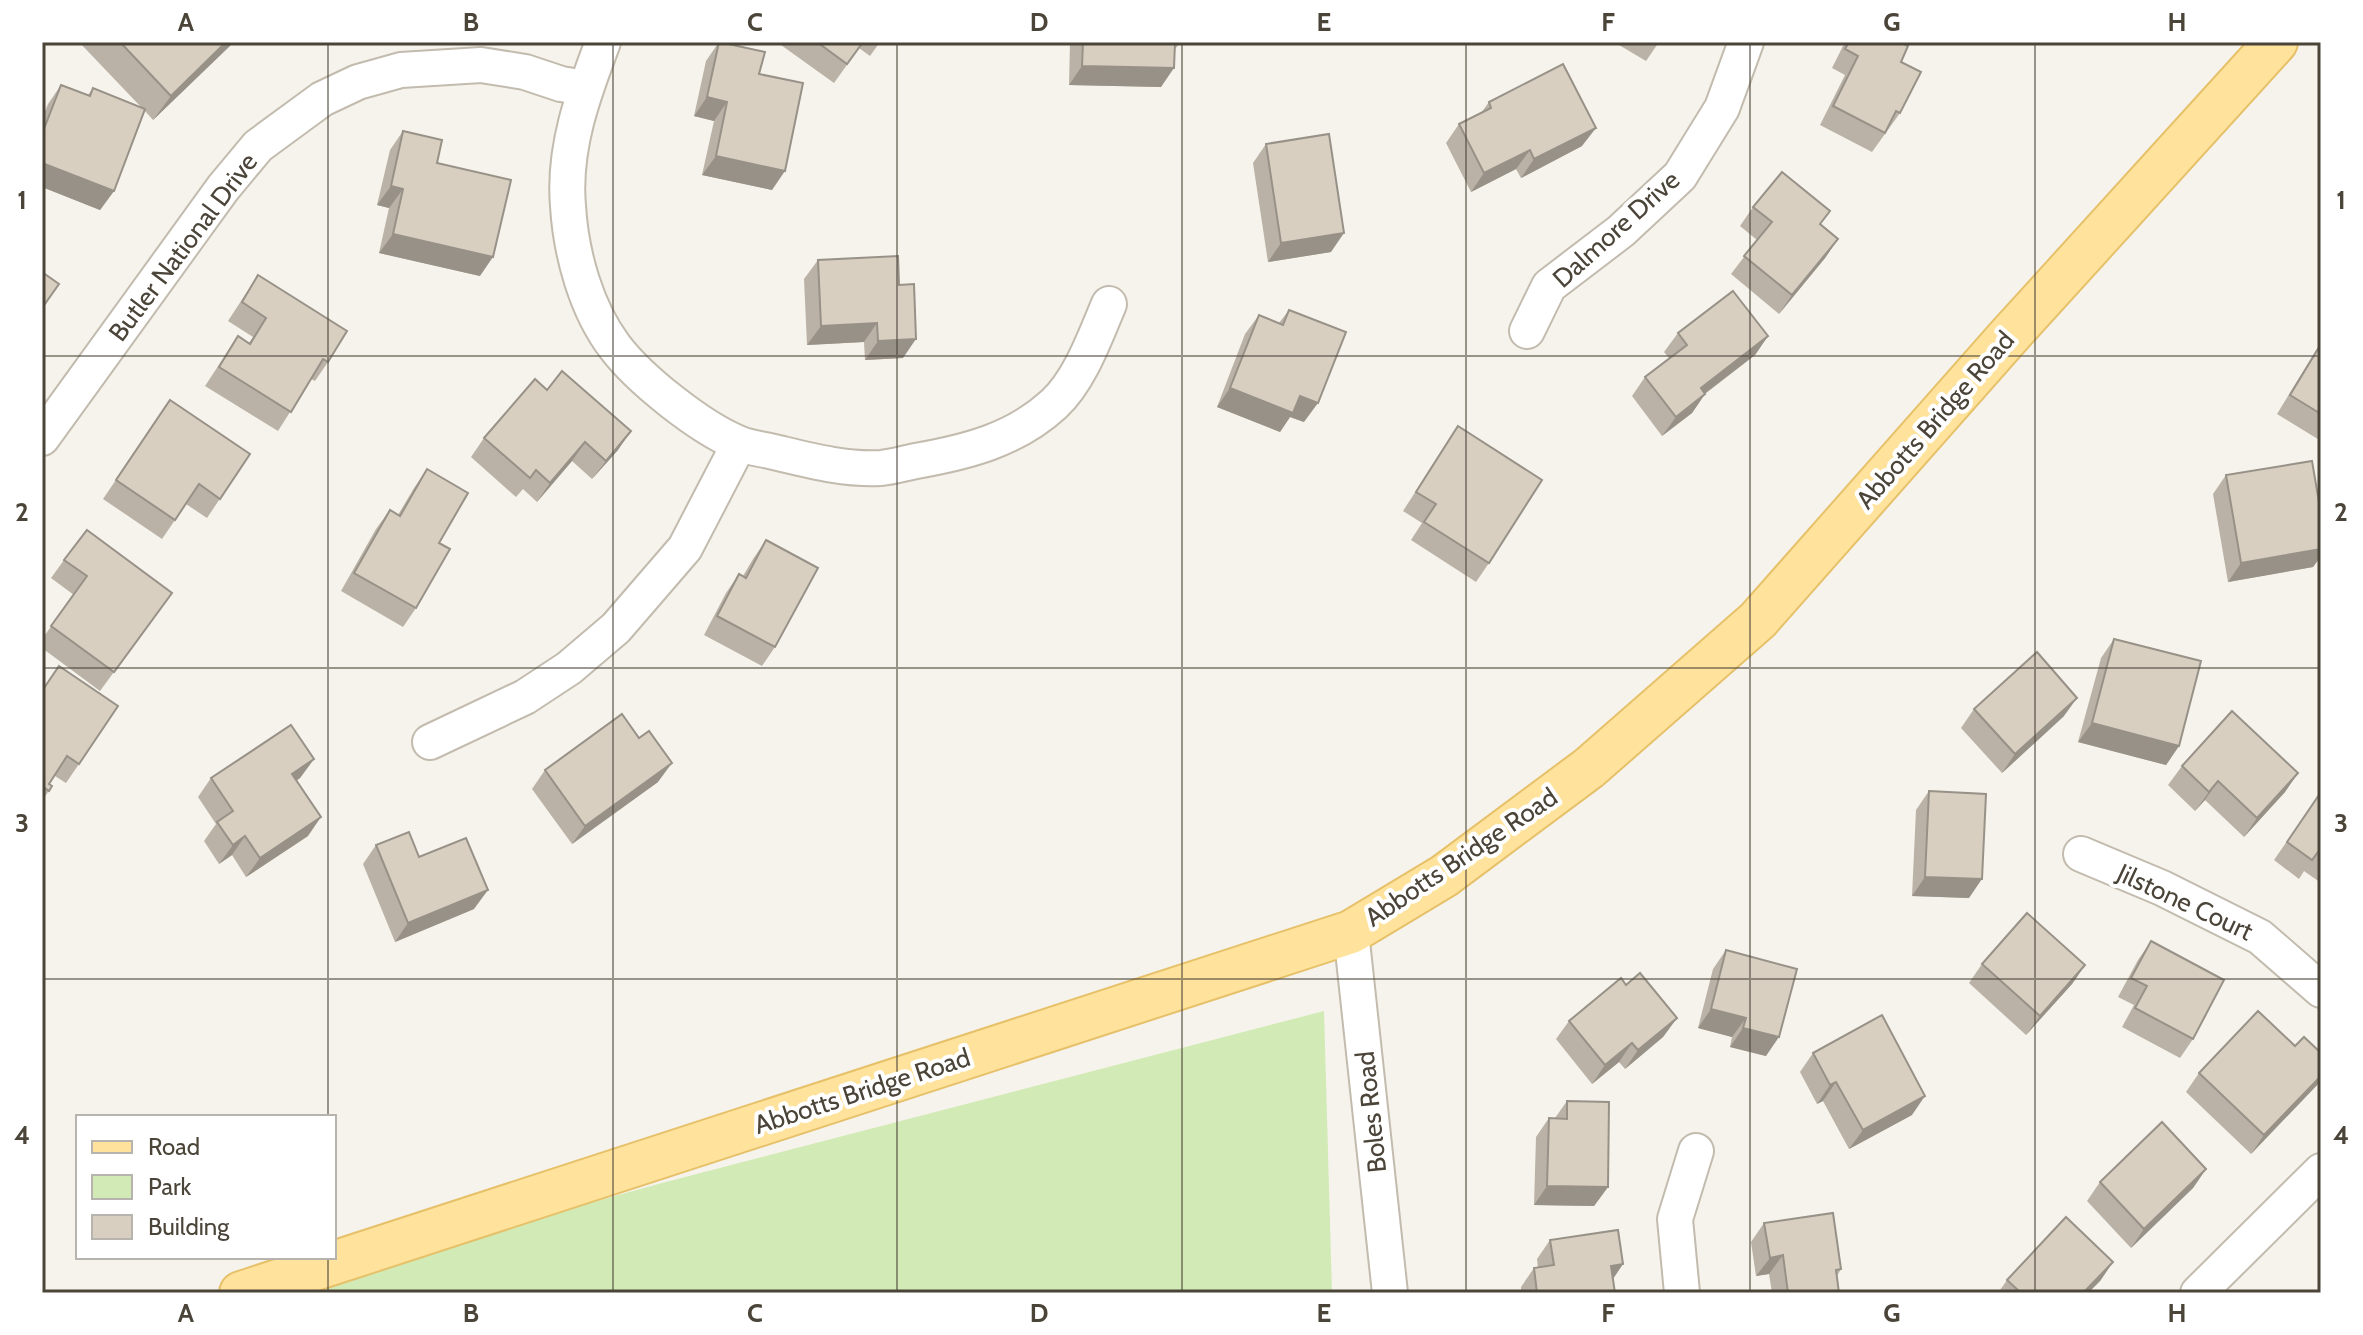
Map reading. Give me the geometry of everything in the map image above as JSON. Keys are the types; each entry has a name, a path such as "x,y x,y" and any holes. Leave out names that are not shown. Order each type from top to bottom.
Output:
{"main road":[{"name":"Abbotts Bridge Road","path":"241,1293 1351,932 1444,876 1589,768 1758,620 2008,337 2276,42"}],"street":[{"path":"603,42 586,88 569,150 567,204 575,258 591,304 615,347 652,385 706,425 739,444 820,463 880,468 974,449 1012,434 1055,403 1086,358 1109,304"},
{"name":"Dalmore Drive","path":"1527,331 1549,286 1621,231 1680,176 1722,108 1746,42"},
{"name":"Butler National Drive","path":"42,438 223,188 258,146 322,99 358,82 401,70 481,65 525,72 561,84 586,88"},
{"path":"430,742 525,697 569,668 616,628 685,548 739,444"},
{"name":"Jilstone Court","path":"2081,854 2162,888 2260,937 2321,990"},
{"name":"Boles Road","path":"1351,932 1390,1293"},
{"path":"1682,1293 1675,1219 1696,1151"},
{"path":"2198,1293 2321,1171"}],"green space":[{"path":"1324,1011 1332,1293 300,1293 499,1228 662,1183"}],"building":[{"path":"120,42 226,42 171,96"},
{"path":"719,42 765,52 759,74 803,83 785,171 716,156 727,102 707,97"},
{"path":"817,42 863,42 847,64"},
{"path":"1083,42 1175,42 1174,68 1082,66"},
{"path":"1849,42 1900,42 1908,46 1901,62 1921,72 1900,113 1896,111 1885,133 1833,106 1858,56 1845,49"},
{"path":"1563,64 1596,128 1534,159 1530,150 1484,173 1459,124 1491,108 1489,102"},
{"path":"61,85 90,96 93,88 145,109 114,191 42,163 42,134"},
{"path":"403,131 442,140 437,163 511,180 493,257 393,234 403,189 391,186"},
{"path":"1329,134 1344,233 1281,243 1266,144"},
{"path":"1782,172 1830,211 1820,224 1838,239 1792,295 1744,256 1772,222 1753,207"},
{"path":"898,256 899,285 914,284 916,339 878,341 877,323 821,326 818,260"},
{"path":"42,272 59,284 42,308"},
{"path":"258,275 347,331 328,362 323,359 291,412 219,367 238,336 250,344 266,318 242,302"},
{"path":"1733,291 1768,336 1701,388 1705,394 1676,417 1645,377 1687,345 1678,333"},
{"path":"1289,310 1346,332 1318,403 1300,396 1293,413 1230,388 1259,315 1283,325"},
{"path":"2321,344 2321,414 2290,395"},
{"path":"562,371 631,431 606,461 585,442 550,483 536,470 530,478 484,438 535,379 547,390"},
{"path":"170,400 250,454 220,499 199,484 175,520 116,480"},
{"path":"1458,426 1542,480 1489,563 1424,522 1436,504 1416,492"},
{"path":"2312,461 2321,514 2321,549 2241,563 2226,475"},
{"path":"427,469 468,493 439,543 450,549 416,608 354,573 390,510 400,516"},
{"path":"87,530 172,593 114,672 51,626 87,576 64,560"},
{"path":"766,540 818,568 775,647 717,616 739,574 746,578"},
{"path":"2114,639 2201,661 2179,746 2092,723"},
{"path":"2037,652 2077,698 2015,754 1974,709"},
{"path":"59,666 118,706 79,764 67,756 49,784 52,786 49,791 42,786 42,691"},
{"path":"2232,711 2298,773 2257,818 2218,781 2209,792 2182,766"},
{"path":"622,714 639,738 649,731 672,763 585,826 545,770"},
{"path":"291,725 314,759 292,774 321,817 260,858 245,836 233,845 217,822 233,811 211,778"},
{"path":"1929,791 1986,794 1982,879 1925,877"},
{"path":"2321,792 2321,855 2318,852 2312,860 2287,842"},
{"path":"409,832 419,857 466,838 488,890 408,923 376,845"},
{"path":"2027,913 2085,965 2040,1016 1982,964"},
{"path":"2151,941 2224,980 2193,1039 2135,1008 2147,986 2131,978"},
{"path":"1726,950 1797,969 1779,1037 1743,1028 1746,1018 1711,1009"},
{"path":"1640,973 1677,1018 1638,1050 1632,1043 1605,1065 1569,1021 1621,978 1626,985"},
{"path":"2258,1011 2295,1046 2304,1037 2321,1053 2321,1076 2264,1135 2199,1073"},
{"path":"1882,1015 1925,1096 1863,1130 1836,1082 1830,1085 1813,1053"},
{"path":"1567,1101 1609,1102 1608,1187 1547,1186 1549,1118 1567,1119"},
{"path":"2162,1122 2206,1169 2144,1229 2100,1182"},
{"path":"1833,1213 1841,1269 1836,1270 1839,1293 1788,1293 1783,1255 1770,1258 1764,1223"},
{"path":"2066,1217 2113,1262 2083,1293 2021,1293 2007,1280"},
{"path":"1618,1230 1623,1264 1611,1266 1615,1293 1537,1293 1534,1268 1554,1265 1550,1240"}]}
